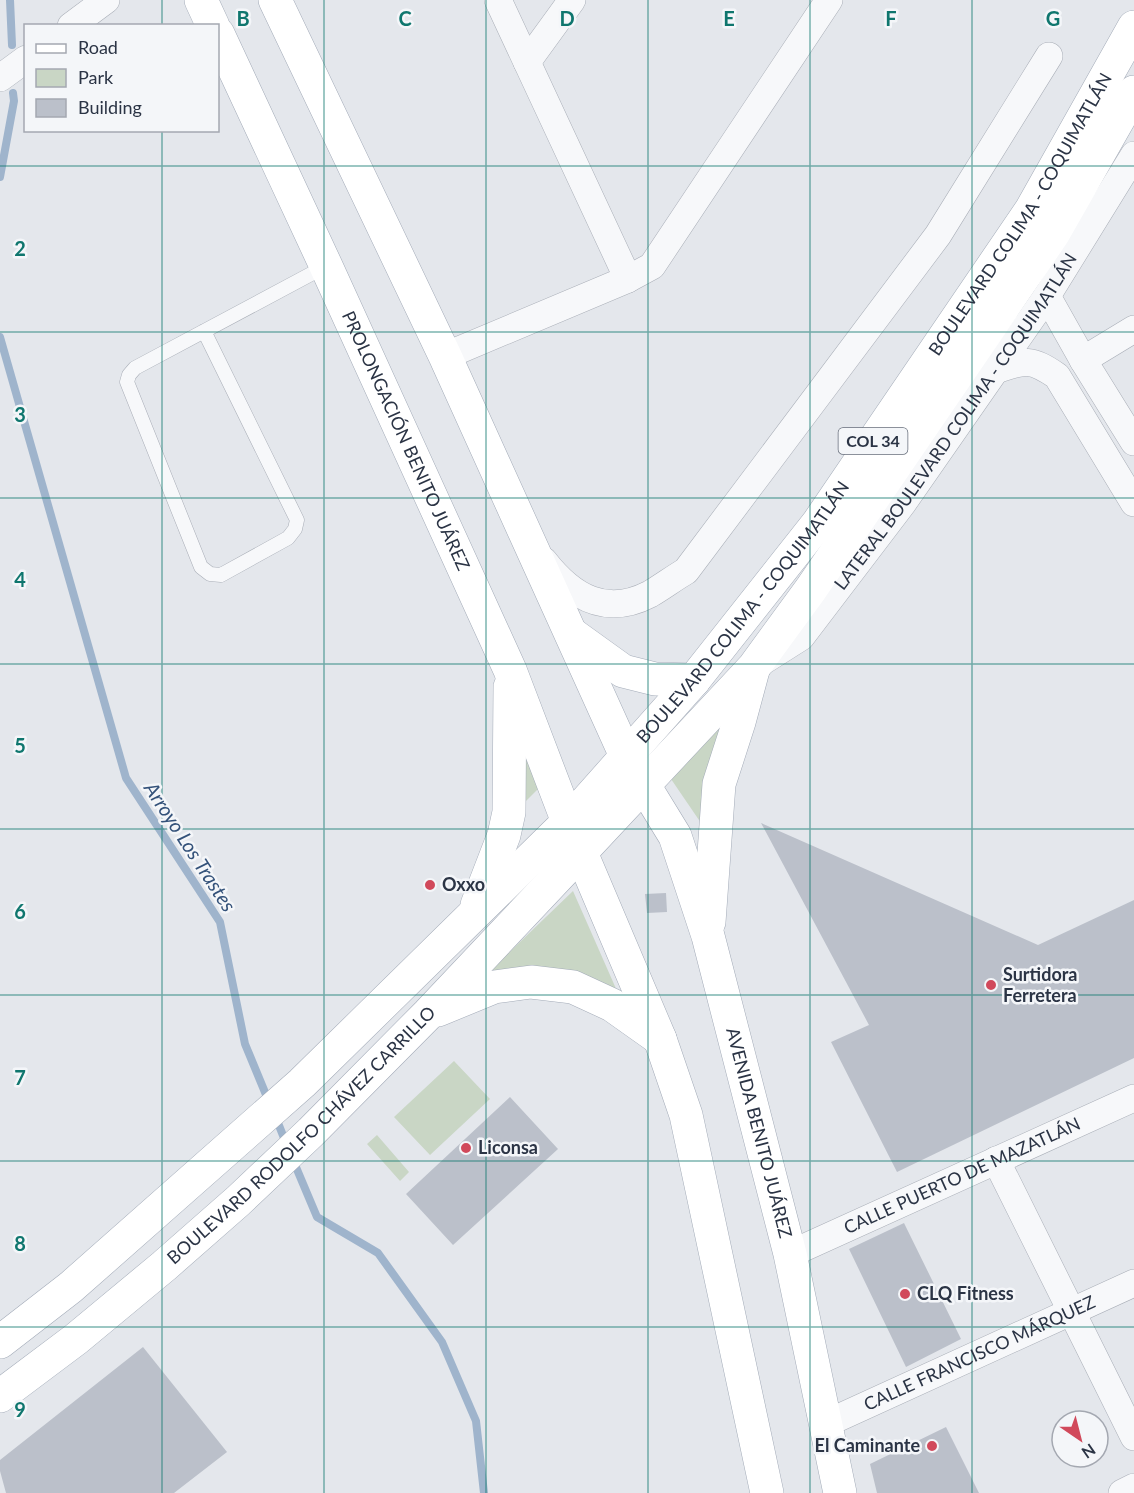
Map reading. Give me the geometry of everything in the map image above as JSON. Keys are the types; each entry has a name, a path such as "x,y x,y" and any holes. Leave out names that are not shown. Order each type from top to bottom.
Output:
{"main road":[{"path":"201,0 212,24"},
{"path":"275,0 445,356 626,756 644,785"},
{"name":"BOULEVARD COLIMA - COQUIMATLÁN","path":"567,822 694,680 818,523 1031,210 1134,27"},
{"name":"PROLONGACIÓN BENITO JUÁREZ","path":"219,36 510,670 567,822 581,852"},
{"name":"BOULEVARD COLIMA - COQUIMATLÁN","path":"581,852 754,667 811,589 1053,234 1134,92"},
{"path":"572,635 623,671 655,679 694,680"},
{"path":"708,936 719,784 754,667"},
{"path":"472,917 504,835 509,812 510,670"},
{"name":"AVENIDA BENITO JUÁREZ","path":"644,785 675,836 708,936 789,1254 840,1493"},
{"name":"BOULEVARD RODOLFO CHÁVEZ CARRILLO","path":"0,1342 71,1287 302,1083 567,822"},
{"path":"581,852 660,1039 686,1115 767,1493"},
{"name":"BOULEVARD RODOLFO CHÁVEZ CARRILLO","path":"0,1396 76,1339 238,1201 311,1132 428,1014 581,852"},
{"path":"428,1014 494,987 531,982 573,987 612,1005 660,1039"}],"street":[{"path":"74,24 106,0"},
{"path":"498,0 628,279"},
{"path":"527,62 572,0"},
{"path":"445,356 628,279 652,266 829,0"},
{"path":"531,546 558,579 577,594 600,603 626,603 649,594 686,571 938,235 1049,56"},
{"path":"0,78 24,60"},
{"name":"LATERAL BOULEVARD COLIMA - COQUIMATLÁN","path":"754,667 801,638 903,502 1047,296 1134,155"},
{"path":"1047,296 1083,360 1134,442"},
{"path":"1083,360 1134,328"},
{"path":"996,369 1019,362 1039,364 1057,376 1134,502"},
{"name":"CALLE PUERTO DE MAZATLÁN","path":"789,1254 1134,1098"},
{"path":"996,1161 1134,1437"},
{"name":"CALLE FRANCISCO MÁRQUEZ","path":"825,1424 1134,1283"},
{"path":"1122,1493 1134,1487"}],"lane":[{"path":"204,331 297,520 295,529 288,538 221,575 210,574 201,567 127,382 129,375 135,368 204,331 326,266"}],"green space":[{"path":"725,719 701,823 671,779"},
{"path":"524,741 542,785 520,807"},
{"path":"573,891 621,1000 472,988"},
{"path":"454,1061 490,1099 430,1155 394,1117"},
{"path":"377,1135 409,1172 400,1181 367,1144"}],"building":[{"name":"Surtidora Ferretera","path":"761,823 1038,945 1134,900 1134,1058 897,1172 831,1042 869,1025"},
{"path":"666,893 667,912 647,913 645,894"},
{"path":"510,1097 558,1149 453,1245 406,1194"},
{"name":"CLQ Fitness","path":"904,1223 961,1339 906,1367 849,1249"},
{"path":"143,1347 227,1452 174,1493 6,1493 0,1471 0,1460"},
{"name":"El Caminante","path":"946,1427 979,1493 877,1493 870,1464"}],"waterway":[{"name":"Arroyo Los Trastes","path":"10,0 12,45"},
{"name":"Arroyo Los Trastes","path":"0,177 14,101 13,93"},
{"name":"Arroyo Los Trastes","path":"0,337 126,778 220,922 245,1044 269,1102"},
{"name":"Arroyo Los Trastes","path":"276,1118 286,1143"},
{"name":"Arroyo Los Trastes","path":"293,1160 317,1217 378,1253 442,1342 476,1421 484,1493"}],"place":[{"name":"Oxxo","path":"430,885"},
{"name":"Surtidora Ferretera","path":"991,985"},
{"name":"Liconsa","path":"466,1148"},
{"name":"CLQ Fitness","path":"905,1294"},
{"name":"El Caminante","path":"932,1446"}]}
